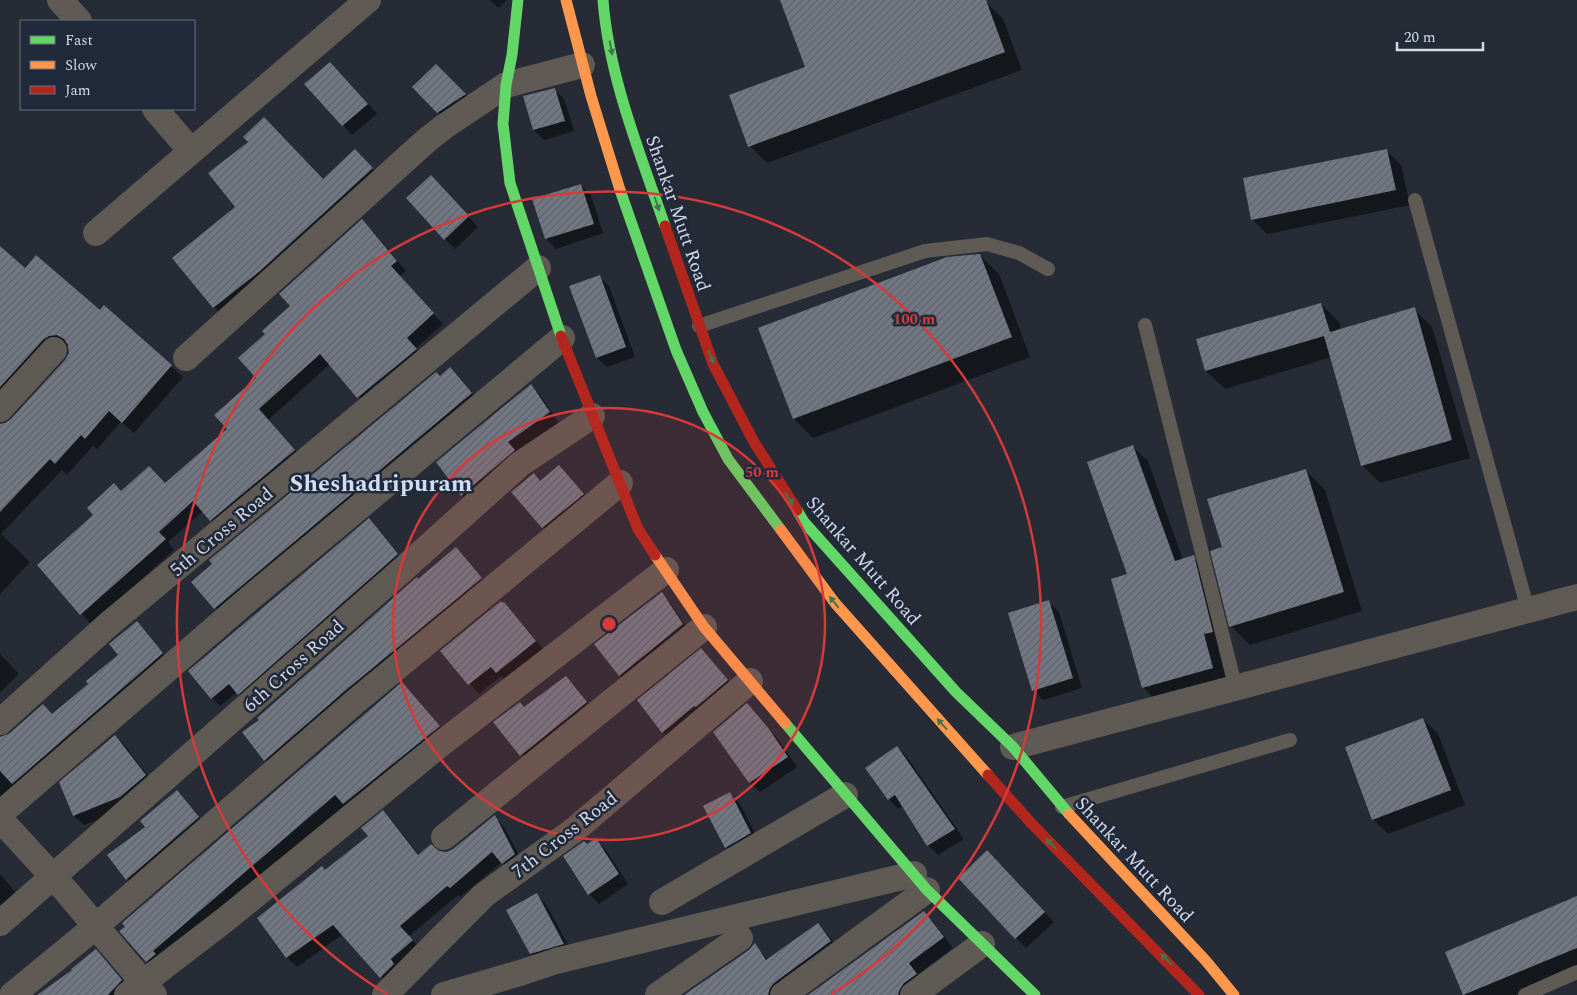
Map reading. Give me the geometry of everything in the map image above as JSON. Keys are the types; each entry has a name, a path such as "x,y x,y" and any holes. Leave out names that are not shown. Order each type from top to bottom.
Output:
{"main road":[{"path":"518,0 512,55 506,85 503,124 510,184 562,338 638,529 704,627 920,882 982,944 1025,992"},
{"path":"566,0 582,65 628,215 676,350 703,412 732,457 834,603 1032,824 1184,977 1199,995"},
{"name":"Shankar Mutt Road","path":"604,0 604,12 615,70 636,142 713,364 751,444 804,522 956,692 1014,747 1062,807 1206,961 1234,995"}],"street":[{"path":"60,0 78,20"},
{"path":"96,233 368,0"},
{"path":"186,358 427,140 445,126 506,85 582,65"},
{"path":"156,110 191,151"},
{"name":"5th Cross Road","path":"0,722 110,623 538,268"},
{"path":"0,814 244,603 562,338"},
{"path":"0,409 54,350"},
{"name":"6th Cross Road","path":"0,923 54,878 520,464 592,416"},
{"path":"12,995 96,926 356,701 620,483"},
{"path":"0,819 96,926 141,991 442,742 666,570"},
{"path":"1014,747 1577,597"},
{"path":"444,837 704,627"},
{"name":"7th Cross Road","path":"385,995 484,895 573,830 750,680"},
{"path":"662,902 845,795"},
{"path":"444,995 556,961 920,882"},
{"path":"783,995 920,882"},
{"path":"658,995 740,938"},
{"path":"913,995 982,944"}],"lane":[{"path":"1416,200 1528,610"},
{"path":"699,326 925,251 987,244 1019,253 1048,269"},
{"path":"1145,325 1236,688"},
{"path":"1062,807 1290,740"},
{"path":"1525,995 1577,972"}],"building":[{"path":"780,0 986,0 1005,52 748,147 729,95 805,67"},
{"path":"330,62 368,104 342,126 304,84"},
{"path":"436,64 466,94 437,113 412,87"},
{"path":"555,88 565,121 533,130 523,96"},
{"path":"264,117 323,179 355,149 373,168 260,271 213,308 172,258 235,207 208,173 248,142 243,137"},
{"path":"1387,149 1396,190 1251,220 1243,178"},
{"path":"431,175 469,216 444,240 406,198"},
{"path":"581,184 594,224 545,239 532,199"},
{"path":"362,219 397,261 391,266 434,313 407,338 417,349 357,398 320,354 259,409 295,450 210,521 193,501 159,532 166,539 80,615 37,565 93,515 87,508 114,483 121,491 149,466 165,483 227,429 214,415 256,378 238,358 265,334 262,331 290,306 279,294"},
{"path":"0,246 25,268 36,255 100,310 104,305 172,365 122,423 109,411 85,439 81,435 55,464 50,459 0,512 0,424 11,419 65,360 69,353 68,345 64,339 57,335 49,336 43,340 0,387"},
{"path":"980,254 1012,337 793,419 758,328 947,257"},
{"path":"600,275 626,347 596,358 569,286"},
{"path":"1321,303 1330,332 1415,307 1452,440 1361,466 1324,336 1205,371 1196,339"},
{"path":"450,367 472,393 214,609 191,582 212,564 209,560 436,372 440,376"},
{"path":"531,384 550,412 508,442 515,450 461,496 436,462"},
{"path":"1133,445 1175,561 1194,555 1213,632 1204,634 1213,668 1142,688 1111,579 1127,574 1087,462"},
{"path":"559,465 584,494 542,528 511,492 534,473 540,481"},
{"path":"1306,469 1344,592 1229,627 1210,551 1222,547 1207,499"},
{"path":"369,518 398,554 238,695 229,684 211,699 188,671"},
{"path":"456,547 482,578 346,690 264,761 242,732 259,720 257,718 417,577 418,579"},
{"path":"662,592 683,624 619,676 594,644"},
{"path":"1049,600 1073,678 1032,691 1008,613"},
{"path":"501,601 504,602 536,641 496,673 491,667 468,685 440,651"},
{"path":"137,621 163,653 12,784 0,771 0,737 10,733 43,704 52,714 88,684 86,681 118,655 109,644"},
{"path":"701,648 728,680 662,733 637,700"},
{"path":"566,676 587,702 520,756 493,722 520,702 524,707"},
{"path":"402,682 440,726 343,804 335,795 153,951 156,954 146,962 119,931 125,927 122,923"},
{"path":"747,703 769,729 788,757 749,783 713,732"},
{"path":"1423,718 1451,790 1372,820 1345,747"},
{"path":"115,735 146,775 120,797 73,816 59,782"},
{"path":"897,746 955,829 927,846 895,795 888,800 865,768"},
{"path":"177,790 199,817 126,880 107,855 145,827 140,821"},
{"path":"730,792 751,833 725,848 703,806"},
{"path":"383,810 418,855 431,844 439,851 447,852 453,849 495,815 515,854 502,864 492,852 450,888 447,886 400,926 413,940 391,959 394,964 380,978 333,925 286,958 257,918 322,866 325,870 368,836 361,828"},
{"path":"596,838 619,874 588,895 563,856 584,841 587,844"},
{"path":"987,850 1045,912 1015,939 958,878"},
{"path":"537,893 564,944 530,954 506,910"},
{"path":"1577,896 1577,948 1463,995 1445,952"},
{"path":"924,911 944,937 909,963 917,974 904,983 898,995 808,995"},
{"path":"818,923 831,941 774,983 768,995 684,995 749,950 755,943 766,960"},
{"path":"96,949 122,980 108,995 37,995 72,970"}],"traffic: fast":[{"path":"518,0 512,55 506,85 503,124 510,183 561,336"},
{"path":"603,0 606,29 619,87 665,226"},
{"path":"620,190 676,350 703,412 728,459 781,530"},
{"path":"797,510 804,522 956,692 1013,747 1069,814"},
{"path":"785,723 927,890 1035,995"}],"traffic: slow":[{"path":"566,0 591,96 620,190"},
{"path":"781,530 835,603 988,775"},
{"path":"655,555 704,627 785,723"},
{"path":"1069,814 1206,961 1234,995"}],"traffic: jam":[{"path":"665,226 713,364 754,442 797,510"},
{"path":"561,336 638,529 655,555"},
{"path":"988,775 1032,824 1199,995"}],"district":[{"name":"Sheshadripuram","path":"381,483"}]}
